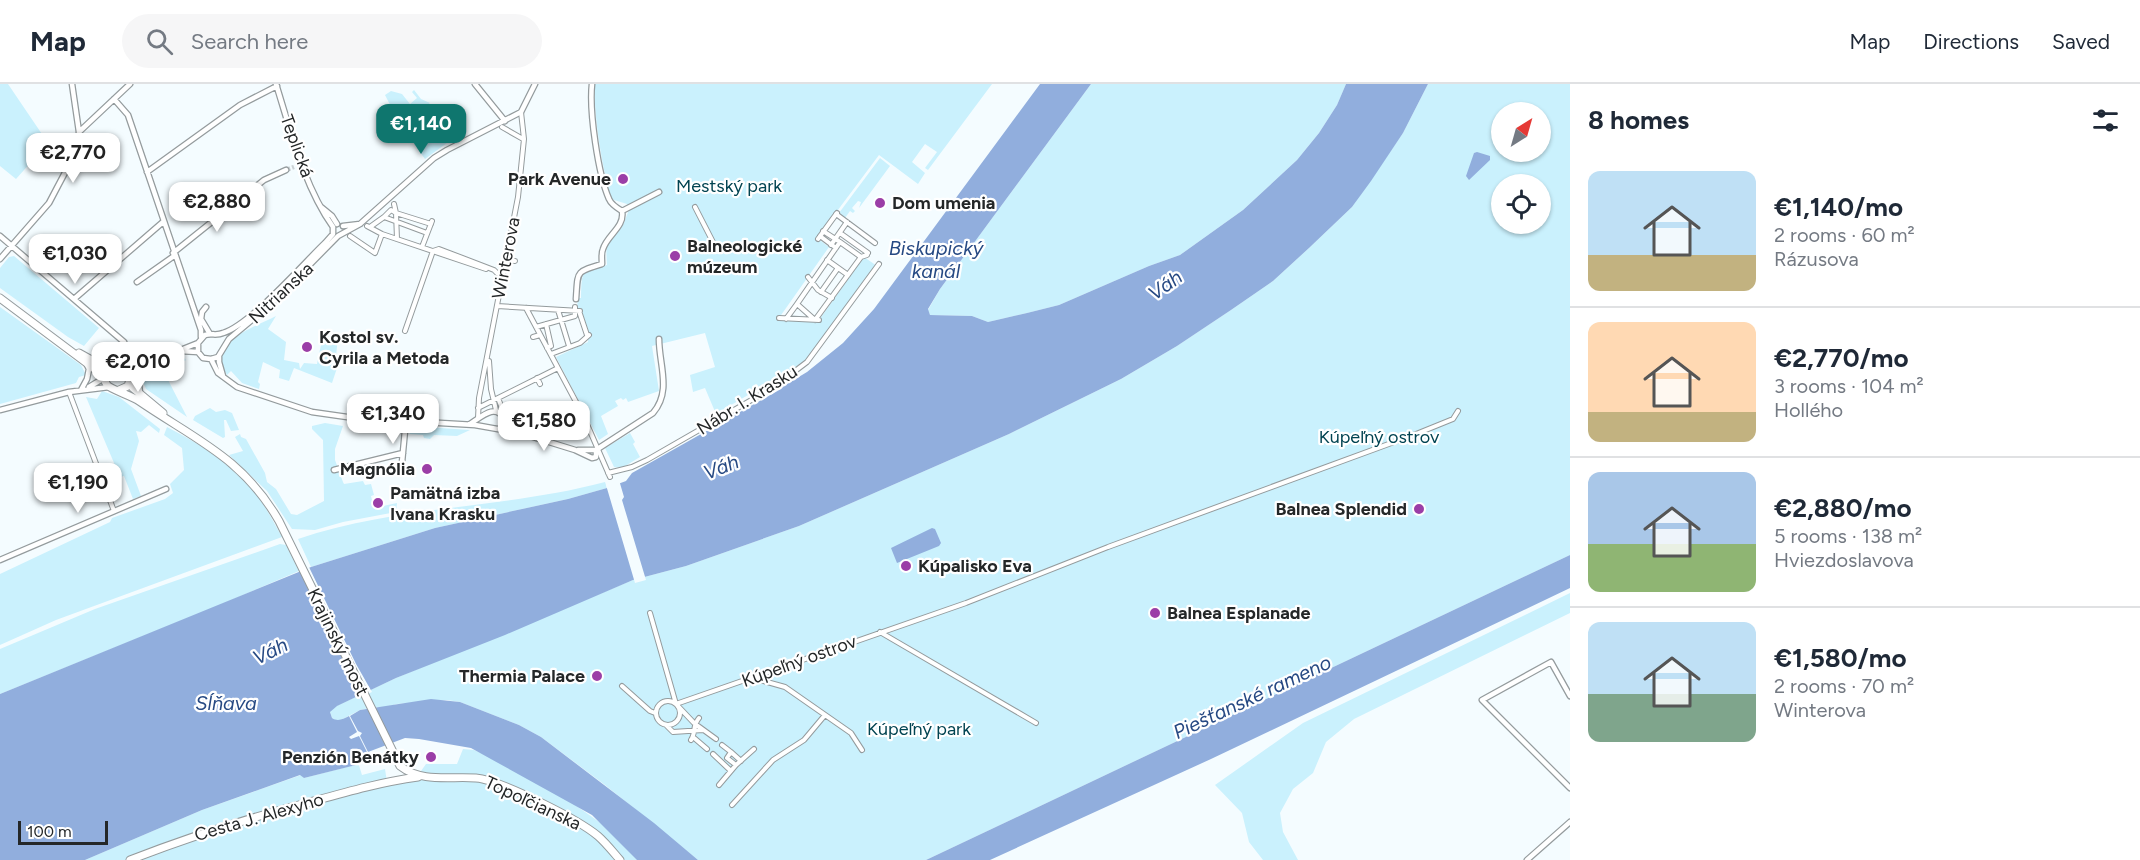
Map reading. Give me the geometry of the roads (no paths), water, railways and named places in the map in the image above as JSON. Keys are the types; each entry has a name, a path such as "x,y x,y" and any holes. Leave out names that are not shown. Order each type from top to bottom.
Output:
{"main road":[{"path":"0,298 69,348 104,377 109,387 119,390 182,427"},
{"path":"69,348 97,363 110,366 121,364 128,369 133,388 182,427"},
{"path":"104,377 110,366"},
{"path":"119,390 126,387 130,379"},
{"name":"Krajinský most","path":"182,427 230,461 249,478 269,503 400,766"},
{"path":"390,781 400,766"},
{"name":"Topoľčianska","path":"400,766 419,777 478,778 513,790 584,826 598,836 620,860"},
{"name":"Cesta J. Alexyho","path":"130,860 177,841 241,820 390,781 419,777"}],"street":[{"path":"0,259 49,203 79,146 72,84"},
{"path":"79,132 130,84"},
{"path":"475,84 505,121"},
{"path":"338,234 360,224 434,158 521,112 535,84"},
{"path":"576,299 579,273 602,264 602,250 608,238 622,221 622,211 609,200 603,178 591,110 591,84"},
{"path":"147,172 240,105 276,85"},
{"name":"Teplická","path":"276,85 299,165 321,207 332,216 335,225"},
{"path":"114,99 128,115 164,222 201,337 198,351 203,358 211,359 219,356 223,376"},
{"name":"Winterova","path":"478,419 485,354 504,273 524,139 521,112"},
{"path":"502,127 524,139"},
{"path":"137,282 174,255 264,180 286,170"},
{"path":"622,211 659,192"},
{"path":"695,207 715,246"},
{"path":"394,208 371,226 382,234 496,273 504,273"},
{"path":"394,208 397,239"},
{"path":"394,208 431,223 422,247"},
{"path":"836,248 819,237 837,213 875,243"},
{"path":"384,217 428,233"},
{"path":"74,299 164,222"},
{"path":"831,245 847,222"},
{"path":"338,234 335,225 360,224"},
{"path":"338,234 343,226"},
{"path":"823,231 861,257"},
{"path":"817,320 861,257 867,254 840,233"},
{"name":"Nitrianska","path":"201,337 229,331 260,307 338,234"},
{"name":"Nitrianska","path":"219,356 229,339 271,304 338,234"},
{"path":"350,236 374,254 382,234"},
{"path":"0,236 124,342"},
{"path":"786,319 840,242"},
{"path":"405,331 434,251"},
{"path":"506,260 515,261"},
{"path":"827,260 848,275"},
{"path":"818,264 822,268"},
{"name":"Nábr. I. Krasku","path":"604,461 609,475 632,467 774,387 807,362 879,264"},
{"path":"821,292 838,268"},
{"path":"808,277 821,292 832,298"},
{"path":"797,304 817,320"},
{"name":"Winterova","path":"497,306 577,311"},
{"path":"195,317 200,309 206,307 201,319 213,334 221,339 223,347"},
{"path":"526,308 544,342 553,353 558,368 604,461"},
{"path":"558,309 571,347"},
{"path":"536,327 577,311 588,335 580,343 553,353"},
{"path":"779,318 817,320"},
{"path":"546,324 549,347"},
{"path":"533,337 540,334"},
{"path":"544,342 549,339"},
{"path":"575,450 597,449 653,413 660,405 664,394 664,381 659,355 659,339"},
{"path":"121,364 161,356 198,343"},
{"path":"178,351 198,351"},
{"name":"Winterova","path":"485,354 494,400 499,409"},
{"path":"130,379 140,368 161,356"},
{"path":"141,395 138,377 161,356"},
{"path":"211,359 216,370 237,387 312,412 354,418 473,425 500,429 520,433 604,461"},
{"path":"81,390 89,374 86,363"},
{"path":"479,407 517,391 558,368"},
{"path":"478,375 483,376"},
{"path":"81,390 104,377"},
{"path":"537,378 540,384"},
{"path":"0,410 69,392 109,387"},
{"path":"69,392 114,511"},
{"path":"473,425 478,419 499,409 504,419 520,433"},
{"name":"Kúpeľný ostrov","path":"676,704 966,603 1008,585 1416,434 1453,419 1458,411"},
{"path":"500,429 504,419"},
{"path":"401,473 406,420"},
{"path":"595,458 597,449"},
{"path":"334,470 404,453"},
{"path":"0,560 166,489"},
{"path":"651,616 680,711 679,718 674,724 666,725"},
{"path":"879,632 1036,723"},
{"path":"1570,696 1551,662 1482,700 1570,788"},
{"path":"752,678 786,687 851,734 862,750"},
{"path":"622,686 655,713"},
{"path":"704,730 670,732 666,725 657,720 655,713 661,703 669,701 676,704 694,723 704,730 716,739"},
{"path":"732,805 773,760 804,740 825,715"},
{"path":"699,718 694,723 692,738 706,749"},
{"path":"722,745 741,761"},
{"path":"719,785 754,749"},
{"path":"723,763 731,752"},
{"path":"713,754 731,771"},
{"path":"727,758 736,765"},
{"path":"1527,860 1570,822"}],"water":[{"path":"1040,84 1091,84 940,289 928,309 930,315 972,316 988,322 1027,313 1059,305 1180,255 1243,210 1297,160 1319,133 1337,105 1346,84 1428,84 1403,133 1352,207 1273,281 1177,346 1121,379 1009,434 799,526 686,566 633,580 505,635 396,678 337,706 330,712 332,718 338,720 349,716 357,732 349,737 351,739 359,736 367,752 359,756 356,765 304,778 300,775 202,810 85,860 0,860 0,694 311,567 435,528 568,499 626,481 632,473 781,389 807,372 843,343 874,309"},
{"path":"1474,153 1490,156 1490,160 1469,180 1466,176"},
{"path":"932,528 935,529 941,543 939,546 897,563 891,548"},
{"path":"1570,555 1570,588 1211,759 990,860 926,860"},
{"path":"431,699 460,702 519,725 541,737 654,823 698,860 637,860 592,815 471,748 405,738 368,752 360,736 362,733 358,731 350,716 360,710"}],"tunnel":[{"path":"286,170 294,167"}],"place":[{"name":"Park Avenue","path":"623,179"},
{"name":"Dom umenia","path":"880,203"},
{"name":"Balneologické múzeum","path":"675,256"},
{"name":"Kostol sv. Cyrila a Metoda","path":"307,347"},
{"name":"Magnólia","path":"427,469"},
{"name":"Pamätná izba Ivana Krasku","path":"378,503"},
{"name":"Balnea Splendid","path":"1419,509"},
{"name":"Kúpalisko Eva","path":"906,566"},
{"name":"Balnea Esplanade","path":"1155,613"},
{"name":"Thermia Palace","path":"597,676"},
{"name":"Penzión Benátky","path":"431,757"}],"park label":[{"name":"Mestský park","path":"729,186"},
{"name":"Kúpeľný park","path":"919,729"}],"water label":[{"name":"Biskupický kanál","path":"936,260"},
{"name":"Váh","path":"1165,285"},
{"name":"Váh","path":"721,467"},
{"name":"Váh","path":"270,651"},
{"name":"Piešťanské rameno","path":"1252,697"},
{"name":"Sĺňava","path":"226,703"}]}
